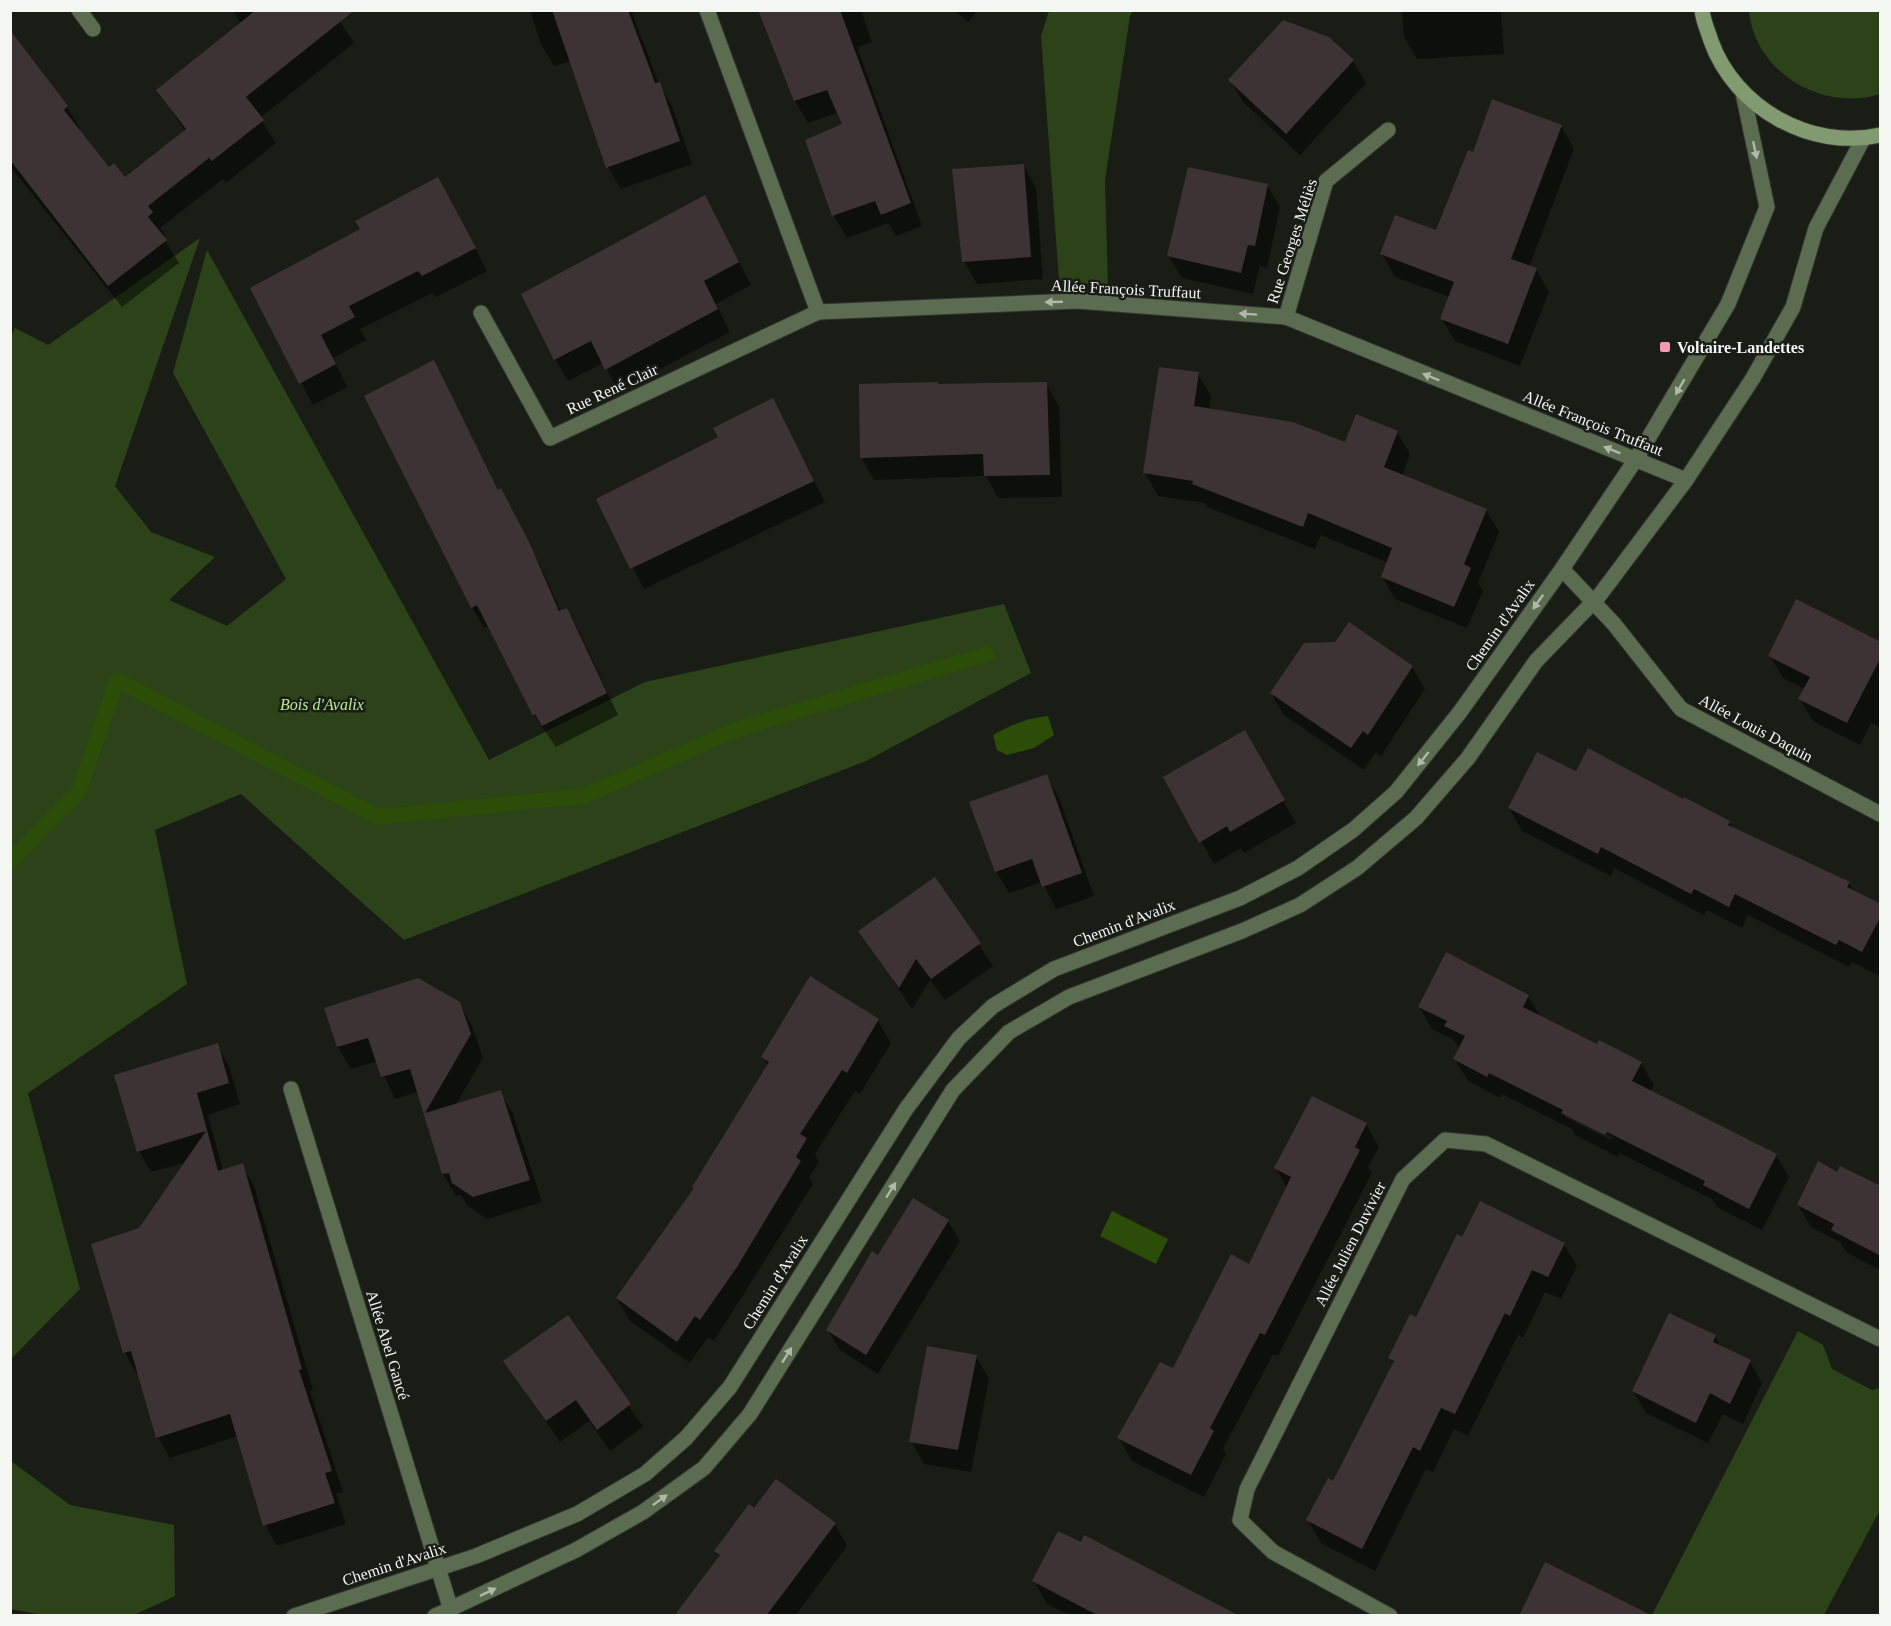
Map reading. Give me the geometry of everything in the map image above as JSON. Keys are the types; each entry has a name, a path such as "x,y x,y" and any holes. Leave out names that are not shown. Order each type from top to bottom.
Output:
{"main road":[{"path":"1702,10 1717,58 1743,93 1777,120 1818,136 1863,139 1881,135"}],"street":[{"path":"79,10 93,29"},
{"path":"707,10 818,312"},
{"name":"Chemin d'Avalix","path":"294,1616 476,1556 577,1514 645,1474 686,1438 730,1387 906,1109 959,1038 993,1006 1054,969 1240,898 1299,868 1353,830 1396,792 1453,721 1562,569 1636,459 1728,304 1767,207 1743,93"},
{"name":"Rue Georges Méliès","path":"1286,317 1326,181 1388,130"},
{"path":"435,1616 576,1550 644,1512 704,1468 750,1414 953,1090 1009,1032 1069,997 1242,931 1300,905 1357,868 1416,818 1468,758 1536,661 1593,602 1686,480 1753,378 1793,307 1816,228 1863,139"},
{"name":"Allée François Truffaut","path":"818,312 1077,301 1286,317 1686,480"},
{"name":"Rue René Clair","path":"481,313 550,438 818,312"},
{"name":"Allée Louis Daquin","path":"1562,569 1593,602 1682,709 1881,814"},
{"name":"Allée Abel Gancé","path":"291,1089 451,1610"},
{"name":"Allée Julien Duvivier","path":"1390,1616 1273,1552 1240,1520 1247,1489 1403,1179 1445,1140 1486,1144 1881,1339"}],"green space":[{"path":"1049,11 1133,11 1130,16 1105,180 1108,287 1059,280 1041,36"},
{"path":"1749,11 1880,11 1880,94 1862,98 1824,95 1789,78 1763,51 1753,30"},
{"name":"Bois d'Avalix","path":"200,238 115,486 151,532 215,557 169,600 227,626 286,579 173,373 207,250 489,760 645,682 1004,604 1031,673 866,761 404,940 241,794 155,830 187,984 28,1093 80,1289 11,1359 11,336 15,328 48,345"},
{"path":"1798,1331 1823,1345 1832,1369 1872,1390 1880,1388 1880,1510 1824,1615 1652,1615"},
{"path":"11,1461 70,1505 174,1525 175,1596 134,1615 42,1615 11,1609"}],"shaded area":[{"path":"1048,716 1054,735 1034,748 1007,755 997,750 993,735 1019,722"},
{"path":"1112,1211 1168,1239 1156,1264 1100,1236"}],"building":[{"path":"256,10 355,10 246,97 264,120 212,161 209,158 148,206 153,212 148,217 167,240 108,286 10,160 10,30 68,106 64,110 109,167 114,163 125,177 186,129 156,90"},
{"path":"552,10 628,10 655,83 660,82 680,141 606,168"},
{"path":"758,10 840,10 911,203 881,215 875,201 832,216 805,140 842,124 827,90 794,101"},
{"path":"1283,20 1329,37 1354,60 1286,134 1228,80"},
{"path":"1492,99 1562,125 1511,259 1537,268 1508,344 1440,319 1454,282 1380,254 1395,215 1436,230 1468,150 1473,152"},
{"path":"1024,164 1031,257 962,262 952,169"},
{"path":"1188,167 1268,184 1255,246 1248,245 1241,273 1167,256"},
{"path":"438,177 476,248 422,276 418,271 349,306 355,317 321,335 336,364 299,384 250,288 360,229 355,221"},
{"path":"705,195 739,262 704,281 718,309 605,370 591,341 554,360 521,294"},
{"path":"434,360 498,490 501,488 529,542 559,611 567,608 607,693 542,726 535,714 533,716 477,605 471,608 364,396"},
{"path":"1159,367 1199,372 1194,406 1293,422 1345,442 1356,414 1398,431 1384,467 1487,509 1464,564 1471,568 1454,607 1381,577 1392,548 1308,513 1303,527 1192,484 1193,481 1143,473"},
{"path":"938,382 938,384 1047,382 1050,475 984,476 983,454 860,458 859,384"},
{"path":"773,398 814,481 630,569 596,499 718,437 713,428"},
{"path":"1796,599 1881,642 1881,657 1847,723 1798,699 1810,677 1768,656"},
{"path":"1349,622 1413,666 1368,735 1363,731 1351,748 1270,693 1304,643 1335,642"},
{"path":"1245,730 1285,800 1230,832 1227,826 1199,843 1163,777"},
{"path":"1588,748 1683,799 1684,797 1730,821 1728,825 1850,882 1847,887 1881,904 1881,916 1862,952 1839,940 1836,945 1735,894 1729,907 1694,889 1691,894 1601,847 1598,854 1508,808 1537,752 1576,771"},
{"path":"1047,774 1082,873 1042,887 1032,859 995,872 969,802"},
{"path":"935,877 981,943 931,979 916,959 899,988 858,931"},
{"path":"1446,952 1529,995 1523,1007 1597,1044 1599,1040 1642,1062 1632,1081 1777,1154 1749,1209 1703,1185 1705,1181 1607,1132 1605,1135 1561,1113 1563,1110 1489,1073 1487,1077 1453,1059 1465,1036 1444,1026 1447,1021 1418,1007"},
{"path":"810,976 879,1019 847,1073 842,1070 800,1134 807,1138 796,1157 801,1161 737,1267 700,1320 695,1316 677,1342 616,1298 694,1188 692,1187 769,1062 761,1057"},
{"path":"418,978 460,1002 471,1034 425,1113 501,1090 530,1180 473,1197 452,1183 449,1173 442,1174 410,1069 381,1077 368,1038 337,1047 324,1008"},
{"path":"218,1043 229,1083 197,1093 218,1171 243,1163 302,1369 299,1370 332,1471 325,1473 335,1503 263,1526 230,1414 156,1438 131,1351 123,1353 91,1244 139,1228 206,1131 137,1152 114,1075"},
{"path":"1312,1096 1367,1123 1355,1147 1360,1150 1265,1335 1260,1333 1210,1428 1214,1431 1191,1475 1117,1438 1160,1362 1173,1368 1231,1254 1249,1264 1291,1177 1274,1168"},
{"path":"1818,1161 1837,1172 1840,1166 1881,1186 1881,1256 1831,1230 1834,1224 1797,1205"},
{"path":"913,1198 949,1220 866,1355 826,1330 872,1251 878,1255"},
{"path":"1480,1201 1565,1243 1548,1277 1532,1270 1510,1316 1505,1313 1455,1414 1441,1408 1420,1451 1413,1447 1362,1549 1306,1520 1328,1478 1333,1481 1394,1361 1388,1358 1410,1314 1416,1317 1457,1234 1462,1237"},
{"path":"1669,1313 1716,1335 1713,1342 1751,1360 1730,1404 1710,1393 1696,1423 1632,1391"},
{"path":"568,1315 631,1404 597,1430 576,1400 546,1421 503,1361"},
{"path":"927,1346 977,1355 958,1450 909,1442"},
{"path":"776,1479 836,1523 766,1616 674,1616 720,1555 714,1551 749,1504 754,1508"},
{"path":"1058,1531 1081,1542 1084,1535 1240,1616 1099,1616 1032,1581"},
{"path":"1545,1562 1653,1616 1519,1616"}],"waterway":[{"path":"10,862 79,791 117,680 378,817 584,796 738,729 987,654"}],"place":[{"name":"Voltaire-Landettes","path":"1665,347"}]}
